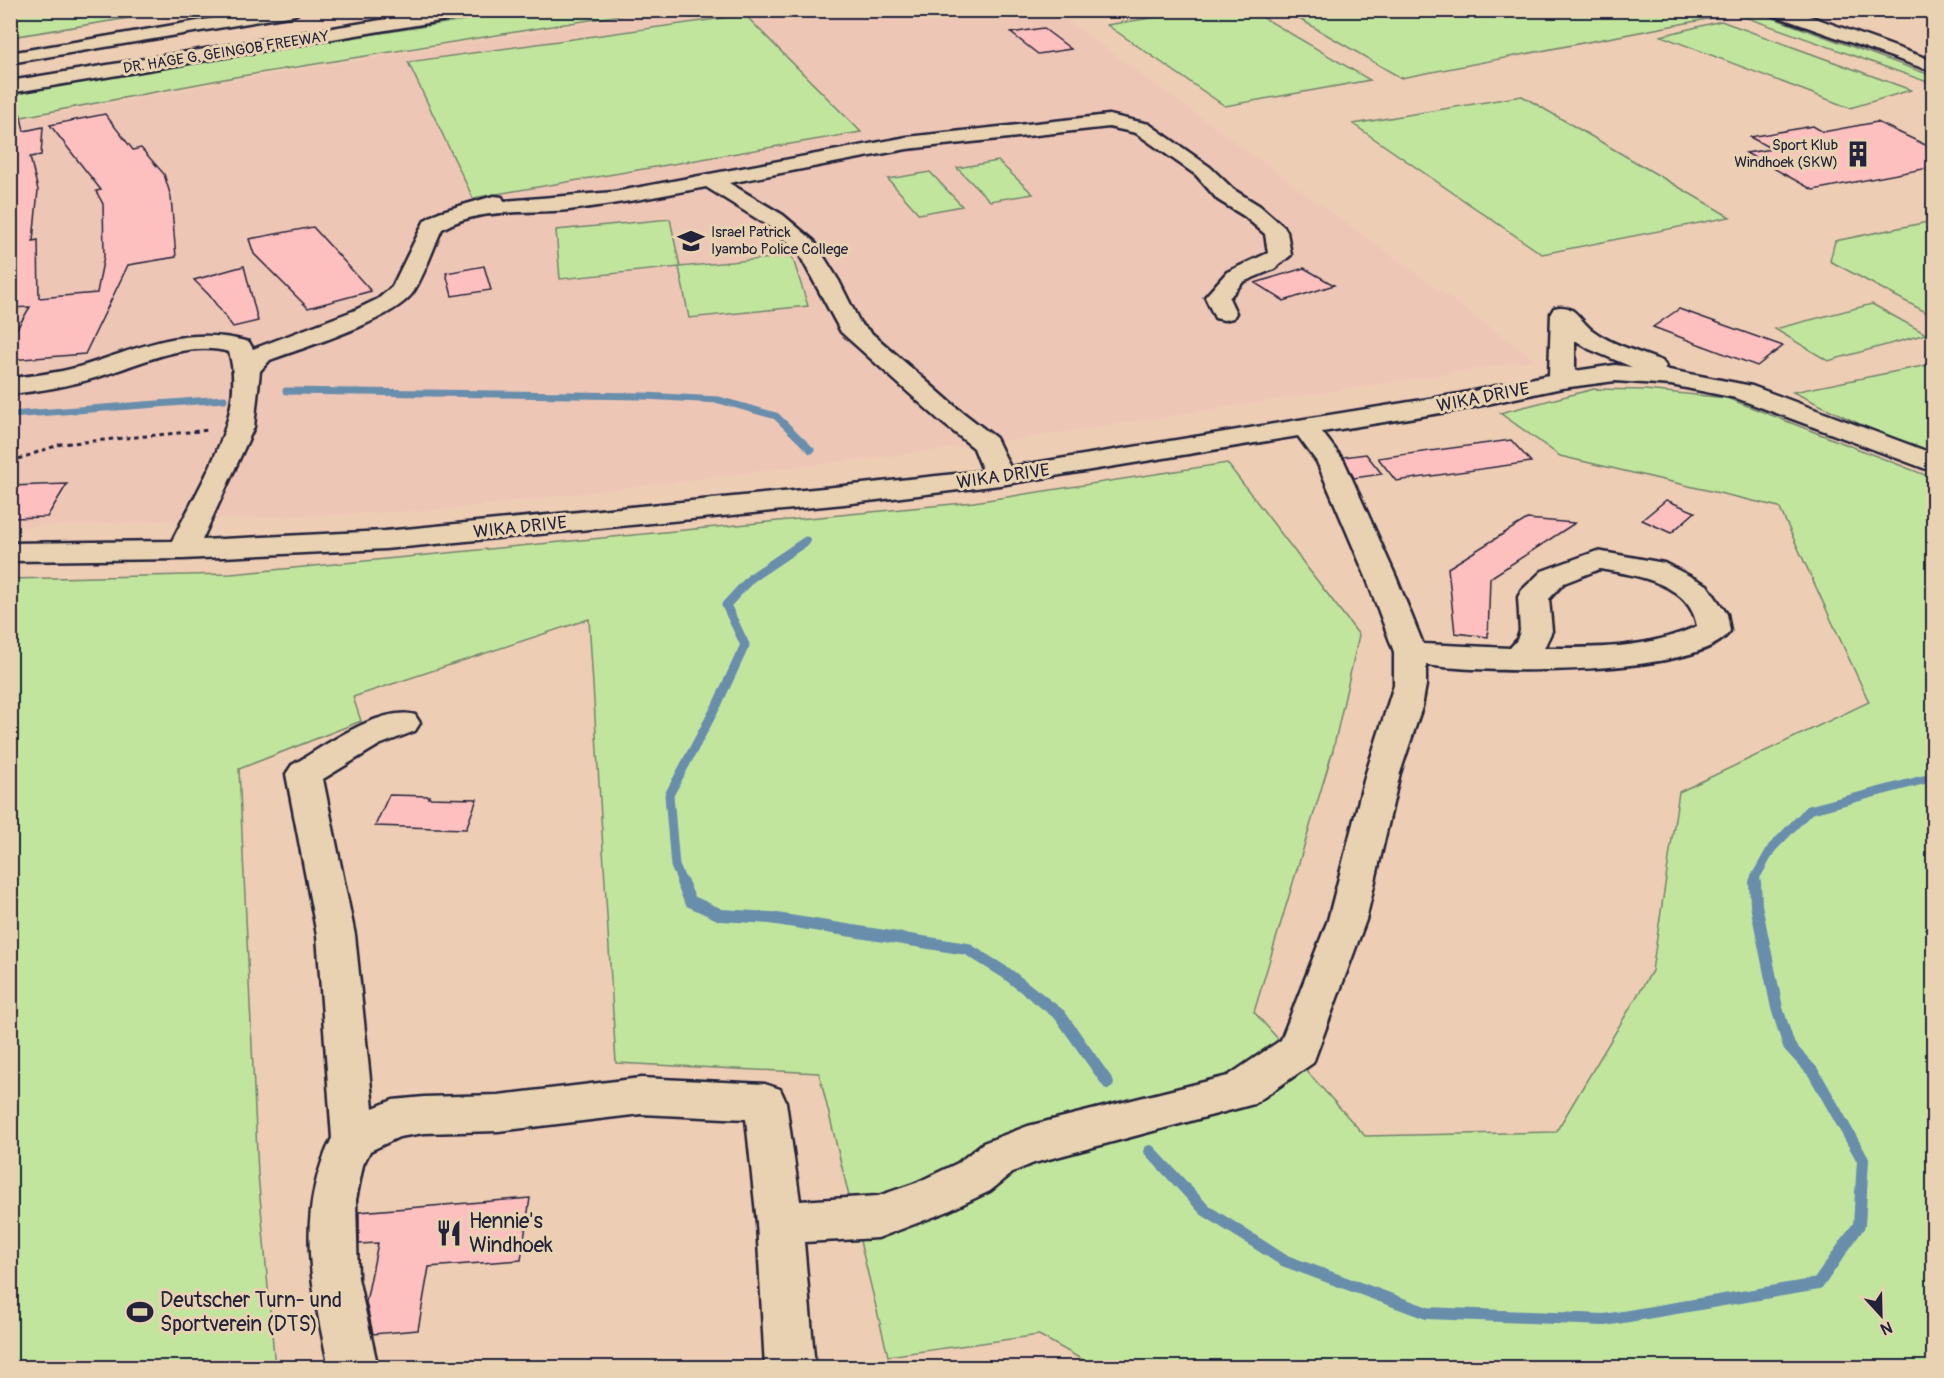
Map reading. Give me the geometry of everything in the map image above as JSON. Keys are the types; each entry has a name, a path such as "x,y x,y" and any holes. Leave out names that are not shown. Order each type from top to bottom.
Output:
{"main road":[{"path":"218,22 278,10"},
{"name":"DR. HAGE G. GEINGOB FREEWAY","path":"10,58 295,10"},
{"path":"1776,10 1934,67"},
{"path":"1808,10 1934,55"},
{"name":"DR. HAGE G. GEINGOB FREEWAY","path":"10,87 475,11"},
{"path":"473,209 543,206 614,198 907,144 1109,121 1142,128 1203,171 1226,195 1252,211 1276,232 1280,255 1266,264 1235,277 1217,297 1224,313"},
{"path":"247,369 261,355 362,316 386,304 402,291 433,225 447,217 486,204 529,195 711,164 863,143 907,144"},
{"path":"711,181 775,220 806,246 850,327 948,414 986,444 1000,477"},
{"path":"1562,380 1563,313 1582,334 1598,344 1695,382"},
{"path":"10,386 33,384 86,373 149,353 203,342 229,342 240,347 247,369 242,427 183,550"},
{"name":"WIKA DRIVE","path":"10,554 183,550 385,540 844,495 1000,477 1459,402 1562,380 1615,373 1653,375 1743,392 1934,464"},
{"path":"780,1223 878,1217 930,1198 965,1181 999,1157 1028,1144 1239,1092 1298,1051 1347,920 1383,773 1410,685 1410,652 1381,577 1330,461 1305,428"},
{"path":"1410,652 1436,656 1518,659 1598,657 1654,652 1694,643 1714,631 1711,614 1696,592 1653,569 1597,560 1552,577 1533,597 1537,628 1533,644 1518,659"},
{"path":"354,1368 334,1278 333,1200 341,1165 354,1138 336,935 304,774 367,737 403,723"},
{"path":"354,1138 393,1119 424,1115 498,1113 641,1096 765,1102 780,1223 790,1368"}],"path":[{"path":"10,462 61,444 242,427"}],"shaded area":[{"name":"Israel Patrick Iyambo Police College","path":"666,11 1054,11 1535,360 986,444 442,510 11,527 10,122 238,80"}],"green space":[{"path":"11,10 172,10 172,11 11,37"},
{"path":"1201,10 1252,11 1370,80 1225,106 1107,25"},
{"path":"1719,10 1733,14 1401,78 1286,11"},
{"path":"521,11 646,11 235,77 11,119 10,91"},
{"path":"1728,11 1754,11 1933,76 1933,84"},
{"path":"745,15 861,132 473,198 408,62"},
{"path":"1721,21 1911,90 1850,108 1661,36"},
{"path":"1522,96 1730,217 1542,254 1353,124"},
{"path":"998,161 1033,194 990,201 957,168"},
{"path":"930,172 962,206 919,214 888,179"},
{"path":"670,219 680,267 792,256 808,306 689,318 679,267 560,279 556,230"},
{"path":"1933,221 1933,316 1830,261 1835,241"},
{"path":"1872,304 1926,334 1828,361 1775,329"},
{"path":"1933,364 1933,453 1899,443 1793,392"},
{"path":"1594,389 1645,390 1727,398 1933,478 1933,1367 1097,1368 1039,1335 888,1356 819,1073 616,1063 589,619 353,697 361,721 239,769 258,1174 275,1367 11,1367 10,579 231,574 974,502 1227,463 1359,635 1333,750 1254,1012 1365,1136 1556,1132 1652,971 1679,792 1869,702 1779,507 1560,456 1500,413"}],"building":[{"path":"1043,28 1071,49 1038,54 1011,33"},
{"path":"20,113 24,131 43,127 41,155 30,157 38,190 33,241 38,240 39,298 97,293 104,256 103,204 96,191 101,190 50,125 105,114 133,150 141,148 164,174 171,197 176,257 128,265 85,354 10,360 10,340 30,307 10,308 10,114"},
{"name":"Sport Klub Windhoek (SKW)","path":"1877,122 1934,149 1934,167 1813,190 1746,153 1772,149 1750,137 1813,126 1823,132"},
{"path":"313,227 371,291 308,308 254,254 249,239"},
{"path":"244,266 258,321 233,327 209,295 194,280"},
{"path":"484,266 491,290 452,296 446,273"},
{"path":"1304,268 1334,285 1284,301 1255,283"},
{"path":"1679,309 1783,346 1757,366 1653,327"},
{"path":"1511,440 1531,462 1396,481 1378,458"},
{"path":"1366,454 1382,474 1354,478 1343,457"},
{"path":"67,484 47,517 10,518 10,486"},
{"path":"1666,500 1695,512 1671,533 1642,520"},
{"path":"1527,519 1575,523 1490,578 1488,637 1455,633 1448,568"},
{"path":"389,795 477,799 466,829 375,826"},
{"path":"530,1198 521,1260 429,1267 418,1330 373,1334 366,1302 378,1243 359,1244 359,1212"}],"waterway":[{"path":"286,391 644,396 719,400 776,416 811,450"},
{"path":"10,415 224,399"},
{"path":"683,884 675,866 669,795 717,705 745,645 726,605 751,578 806,541"},
{"path":"1755,882 1772,848 1809,810 1934,777"},
{"path":"682,882 690,901 721,915 770,918 967,949 1006,973 1060,1015 1108,1083"},
{"path":"1150,1151 1205,1210 1283,1260 1427,1313 1605,1320 1818,1284 1859,1225 1863,1160 1814,1073 1789,1046 1777,1008 1756,905 1755,882"}],"place":[{"name":"Sport Klub Windhoek (SKW)","path":"1858,154"},
{"name":"Israel Patrick Iyambo Police College","path":"691,241"},
{"name":"Hennie's Windhoek","path":"449,1233"},
{"name":"Deutscher Turn- und Sportverein (DTS)","path":"140,1312"}]}
